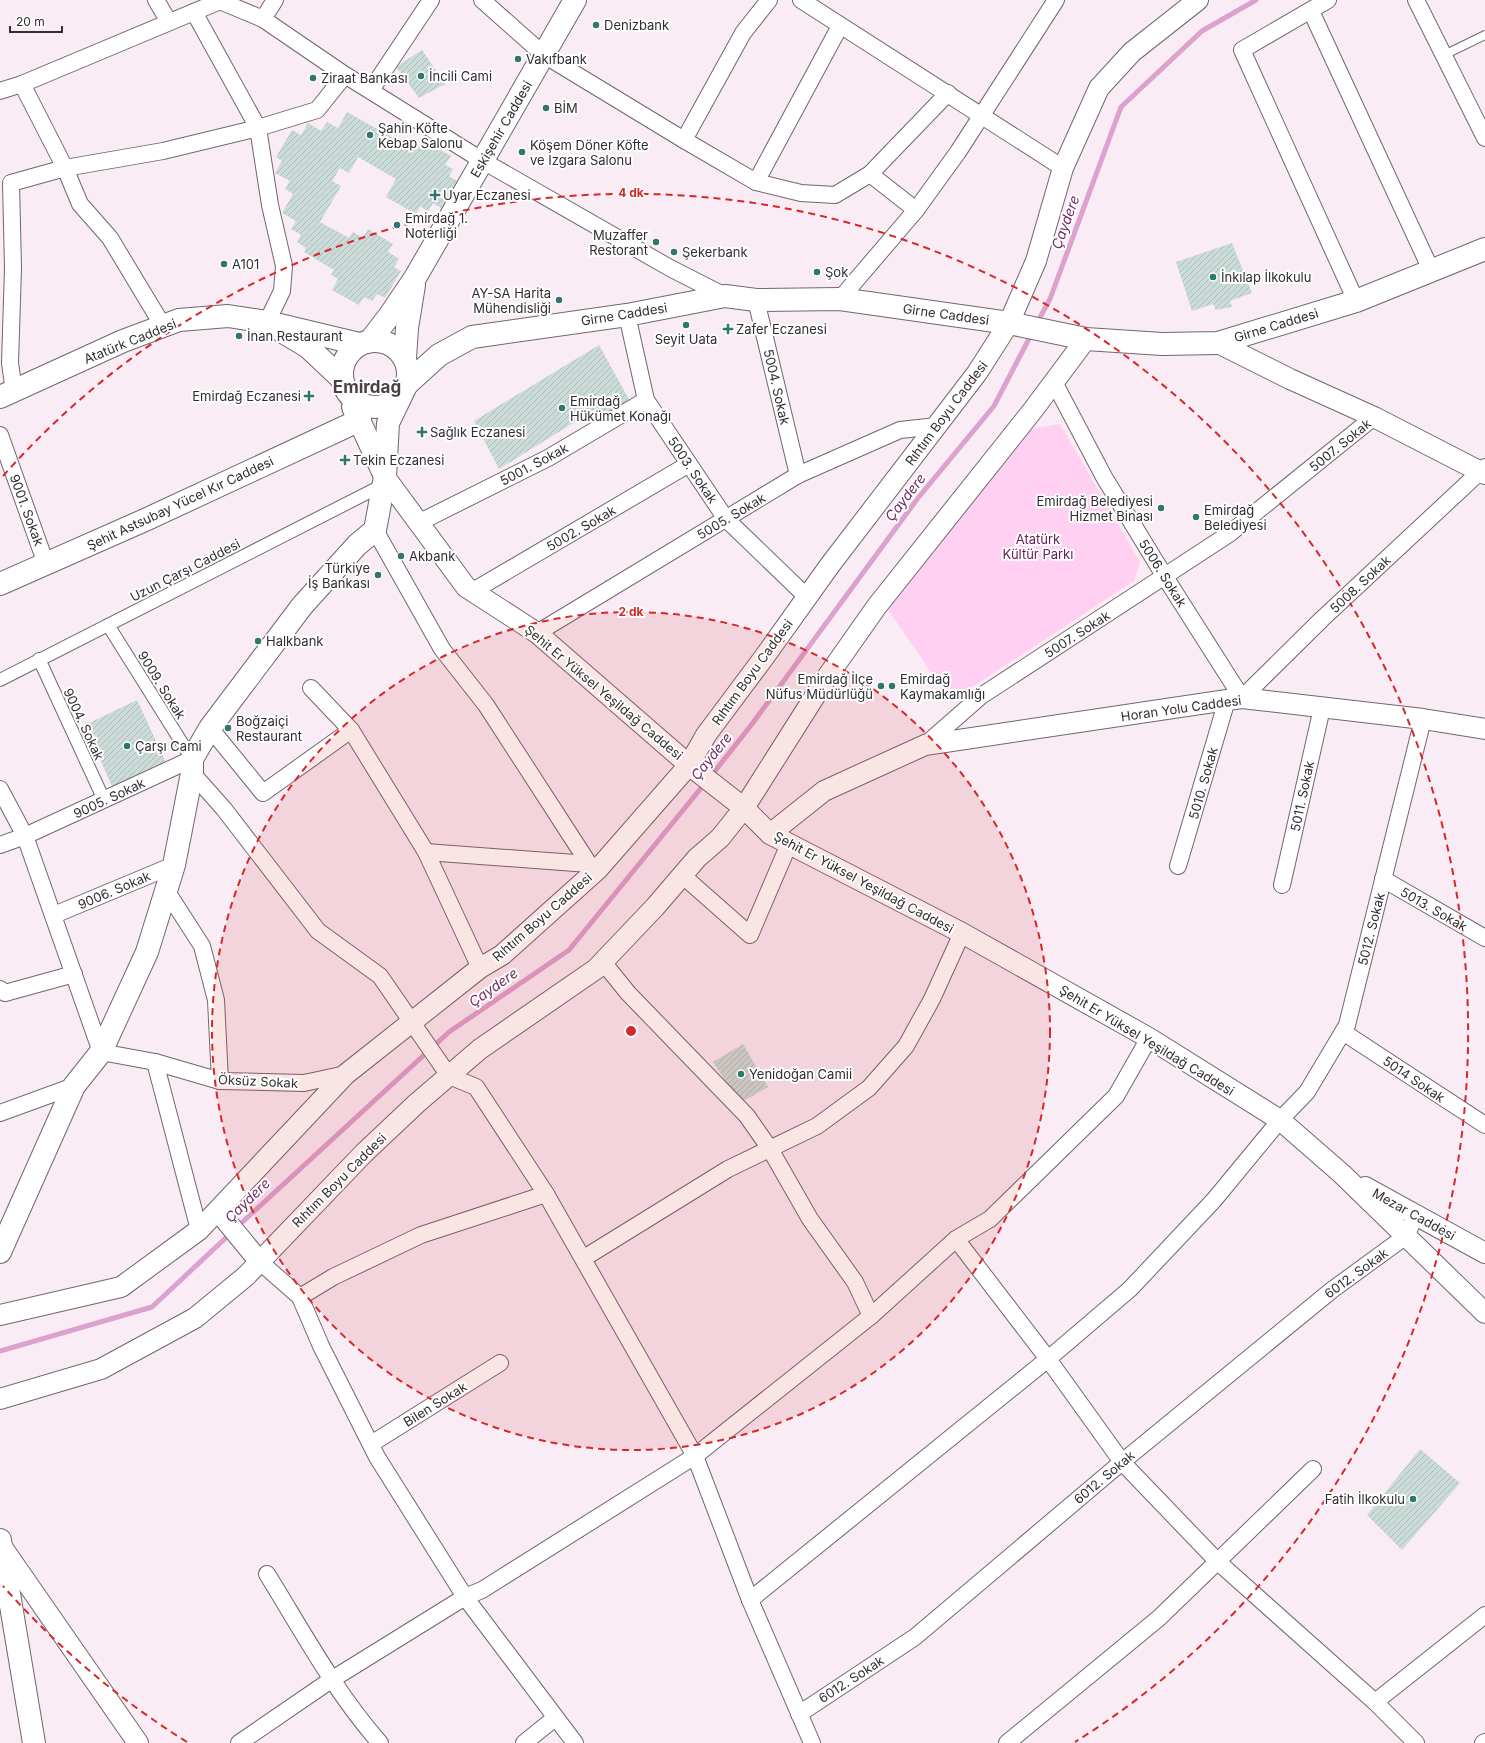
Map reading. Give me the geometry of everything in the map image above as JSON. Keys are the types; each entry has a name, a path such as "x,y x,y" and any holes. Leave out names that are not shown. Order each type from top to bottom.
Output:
{"main road":[{"name":"Eskişehir Caddesi","path":"364,343 390,315 415,278 575,0"},
{"name":"Girne Caddesi","path":"405,389 439,355 472,337 627,315 725,296 756,300 840,299 1009,322 1077,338 1162,344 1218,343 1356,301 1485,249"},
{"name":"Eskişehir Caddesi","path":"405,358 406,328 415,278"},
{"name":"Atatürk Caddesi","path":"7,394 123,341 179,320 228,316 267,322 364,343"},
{"name":"Atatürk Caddesi","path":"267,322 308,347 344,384"},
{"path":"0,1252 74,1086 101,1052 147,952 174,865 192,766 210,728 302,606 357,545 375,530 384,481 388,423 405,389 408,366 405,358 399,350 390,344 380,341 364,343 351,350 345,359 342,369 344,384 384,481"},
{"path":"344,384 351,398 359,403 374,407 387,405 405,389"},
{"name":"Şehit Astsubay Yücel Kır Caddesi","path":"0,584 145,520 360,420"},
{"path":"1,1543 34,1743"}],"street":[{"path":"156,0 169,22"},
{"path":"263,19 275,0"},
{"path":"371,90 431,0"},
{"path":"482,0 544,55 684,140 756,182 801,193 835,195 870,174 948,94"},
{"path":"684,140 743,33 769,0"},
{"path":"801,0 1063,168"},
{"path":"840,299 916,210 982,116 1056,0"},
{"name":"Rıhtım Boyu Caddesi","path":"0,1315 121,1287 199,1230 346,1074 480,968 502,955 593,866 689,765 706,734 765,656 807,597 977,373 1009,322 1036,261 1063,168 1099,88 1132,52 1198,0"},
{"path":"1328,0 1242,50 1356,301"},
{"path":"1416,0 1485,138"},
{"path":"0,91 22,84 220,1 263,19 345,75 371,90 482,162 670,268 725,296"},
{"path":"1311,11 1431,270"},
{"path":"194,12 258,128 270,205 284,266 282,291 267,322"},
{"path":"756,182 840,26"},
{"path":"7,394 10,363 6,292 6,183 65,168 163,151 258,128 316,110 345,75"},
{"path":"22,84 65,168 80,204 110,238 163,326"},
{"path":"870,174 916,210"},
{"name":"5004. Sokak","path":"756,300 798,475"},
{"name":"5003. Sokak","path":"627,315 646,400 726,519 807,597"},
{"name":"Rıhtım Boyu Caddesi","path":"0,1399 101,1369 195,1318 246,1276 364,1153 480,1049 596,969 698,858 720,838 744,808 826,677 877,606 1034,410 1054,382 1077,338"},
{"path":"1218,343 1290,379 1484,471"},
{"name":"5006. Sokak","path":"1054,382 1104,477 1165,578 1234,699"},
{"name":"5001. Sokak","path":"418,523 548,458 646,400"},
{"name":"5007. Sokak","path":"770,834 824,791 925,745 981,696 1165,578 1229,534 1374,418"},
{"name":"5005. Sokak","path":"537,633 798,475 900,430 937,426"},
{"name":"9001. Sokak","path":"0,435 46,564"},
{"name":"5002. Sokak","path":"473,591 689,464"},
{"name":"5008. Sokak","path":"1234,699 1484,471"},
{"name":"Şehit Er Yüksel Yeşildağ Caddesi","path":"384,481 466,587 537,633 689,765 744,808 770,834 962,933 1149,1038 1280,1120 1342,1174"},
{"name":"Uzun Çarşı Caddesi","path":"0,680 384,481"},
{"path":"375,530 442,650 486,705 593,866"},
{"name":"9009. Sokak","path":"108,625 192,766"},
{"name":"9004. Sokak","path":"39,660 104,800"},
{"path":"311,688 351,730 426,852 480,968"},
{"name":"Horan Yolu Caddesi","path":"925,745 1234,699 1423,719 1485,730"},
{"name":"5010. Sokak","path":"1178,866 1234,699"},
{"name":"5011. Sokak","path":"1282,885 1322,708"},
{"name":"5012. Sokak","path":"750,1600 1048,1359 1130,1289 1214,1200 1280,1120 1307,1092 1347,1025 1423,719"},
{"path":"210,728 263,793 351,730"},
{"path":"192,766 318,931 380,976 410,1022 449,1076 476,1087 546,1194 584,1258 695,1456 750,1600 812,1743"},
{"name":"9005. Sokak","path":"0,845 25,836 104,800 192,766"},
{"path":"0,788 25,836 101,1052"},
{"path":"682,875 750,935 789,844"},
{"path":"426,852 593,866"},
{"name":"9006. Sokak","path":"54,915 174,865"},
{"name":"5013. Sokak","path":"1383,879 1485,938"},
{"path":"166,890 202,946 216,1000 220,1081"},
{"path":"584,1258 728,1169 817,1126 869,1088 906,1046 932,999 962,933"},
{"path":"603,962 628,993 747,1116 770,1149 810,1219 855,1282 871,1316"},
{"path":"2,993 74,974"},
{"name":"5014 Sokak","path":"1343,1032 1485,1125"},
{"path":"239,1743 331,1680 465,1597 482,1590 695,1456 871,1316 956,1239 990,1220 1116,1096 1149,1038"},
{"name":"Öksüz Sokak","path":"101,1052 155,1062 220,1081 304,1083 346,1074"},
{"path":"155,1062 199,1230"},
{"path":"0,1113 74,1086"},
{"path":"1342,1174 1485,1313"},
{"name":"Mezar Caddesi","path":"1342,1174 1485,1253"},
{"path":"300,1297 333,1277 421,1235 546,1194"},
{"path":"218,1211 259,1261 300,1297 321,1346 371,1444 465,1597 575,1743"},
{"path":"1406,1236 1416,1215"},
{"name":"6012. Sokak","path":"799,1714 915,1637 1122,1462 1332,1290 1406,1236"},
{"path":"956,1239 1048,1359 1122,1462 1218,1562 1375,1702 1416,1743"},
{"name":"Bilen Sokak","path":"371,1444 500,1363"},
{"path":"1007,1743 1159,1618 1313,1469"},
{"path":"1,1543 138,1743"},
{"path":"268,1574 331,1680 358,1718 380,1743"},
{"path":"1375,1702 1485,1615"},
{"path":"524,1743 555,1718"}],"lane":[{"path":"1444,55 1485,35"}],"green space":[{"name":"Atatürk Kültür Parkı","path":"1060,424 1140,562 1134,581 951,701 886,607 1028,429"}],"building":[{"name":"İncili Cami","path":"422,50 445,84 419,98 396,67"},
{"path":"347,112 409,147 411,143 421,148 425,141 451,156 445,165 453,169 449,176 457,181 441,208 433,203 428,211 420,206 416,214 386,197 396,179 358,157 349,173 340,168 332,181 341,186 320,222 349,238 353,232 363,238 368,229 393,244 388,252 399,259 394,267 401,271 385,298 377,294 372,301 364,297 359,305 332,290 338,279 331,275 334,270 304,252 306,248 297,242 301,235 291,229 296,221 282,213 293,194 285,189 290,181 275,173 282,161 276,157 292,130 301,135 308,123 321,131 327,122 338,128"},
{"name":"İnkılap İlkokulu","path":"1232,243 1252,293 1230,301 1232,307 1216,310 1213,304 1192,311 1176,262"},
{"name":"Emirdağ Hükümet Konağı","path":"599,345 632,405 603,423 594,410 499,469 474,421"},
{"name":"Çarşı Cami","path":"137,700 168,767 115,793 85,725"},
{"name":"Yenidoğan Camii","path":"743,1044 768,1087 740,1103 713,1062"},
{"name":"Fatih İlkokulu","path":"1420,1449 1460,1483 1402,1550 1367,1515"}],"waterway":[{"name":"Çaydere","path":"1037,323 1050,299 1121,107 1202,31 1256,0"},
{"name":"Çaydere","path":"711,776 752,724 918,498 994,406 1032,333"},
{"name":"Çaydere","path":"237,1227 449,1032 569,950 706,782"},
{"name":"Çaydere","path":"0,1351 152,1307 231,1233"}],"place":[{"name":"Denizbank","path":"596,25"},
{"name":"Vakıfbank","path":"518,59"},
{"name":"İncili Cami","path":"421,76"},
{"name":"Ziraat Bankası","path":"313,78"},
{"name":"BİM","path":"546,108"},
{"name":"Şahin Köfte Kebap Salonu","path":"370,135"},
{"name":"Köşem Döner Köfte ve Izgara Salonu","path":"522,152"},
{"name":"Uyar Eczanesi","path":"435,195"},
{"name":"Emirdağ 1. Noterliği","path":"397,225"},
{"name":"Muzaffer Restorant","path":"656,242"},
{"name":"Şekerbank","path":"674,252"},
{"name":"A101","path":"224,264"},
{"name":"Şok","path":"817,272"},
{"name":"İnkılap İlkokulu","path":"1213,277"},
{"name":"AY-SA Harita Mühendisliği","path":"559,300"},
{"name":"Seyit Uata","path":"686,325"},
{"name":"Zafer Eczanesi","path":"728,329"},
{"name":"İnan Restaurant","path":"239,336"},
{"name":"Emirdağ Eczanesi","path":"309,396"},
{"name":"Emirdağ Hükümet Konağı","path":"562,408"},
{"name":"Sağlık Eczanesi","path":"422,432"},
{"name":"Tekin Eczanesi","path":"345,460"},
{"name":"Emirdağ Belediyesi Hizmet Binası","path":"1161,508"},
{"name":"Emirdağ Belediyesi","path":"1196,517"},
{"name":"Akbank","path":"401,556"},
{"name":"Türkiye İş Bankası","path":"378,575"},
{"name":"Halkbank","path":"258,641"},
{"name":"Emirdağ İlçe Nüfus Müdürlüğü","path":"881,686"},
{"name":"Emirdağ Kaymakamlığı","path":"892,686"},
{"name":"Boğzaiçi Restaurant","path":"228,728"},
{"name":"Çarşı Cami","path":"127,746"},
{"name":"Yenidoğan Camii","path":"741,1074"},
{"name":"Fatih İlkokulu","path":"1413,1499"}],"district":[{"name":"Emirdağ","path":"367,387"}]}
